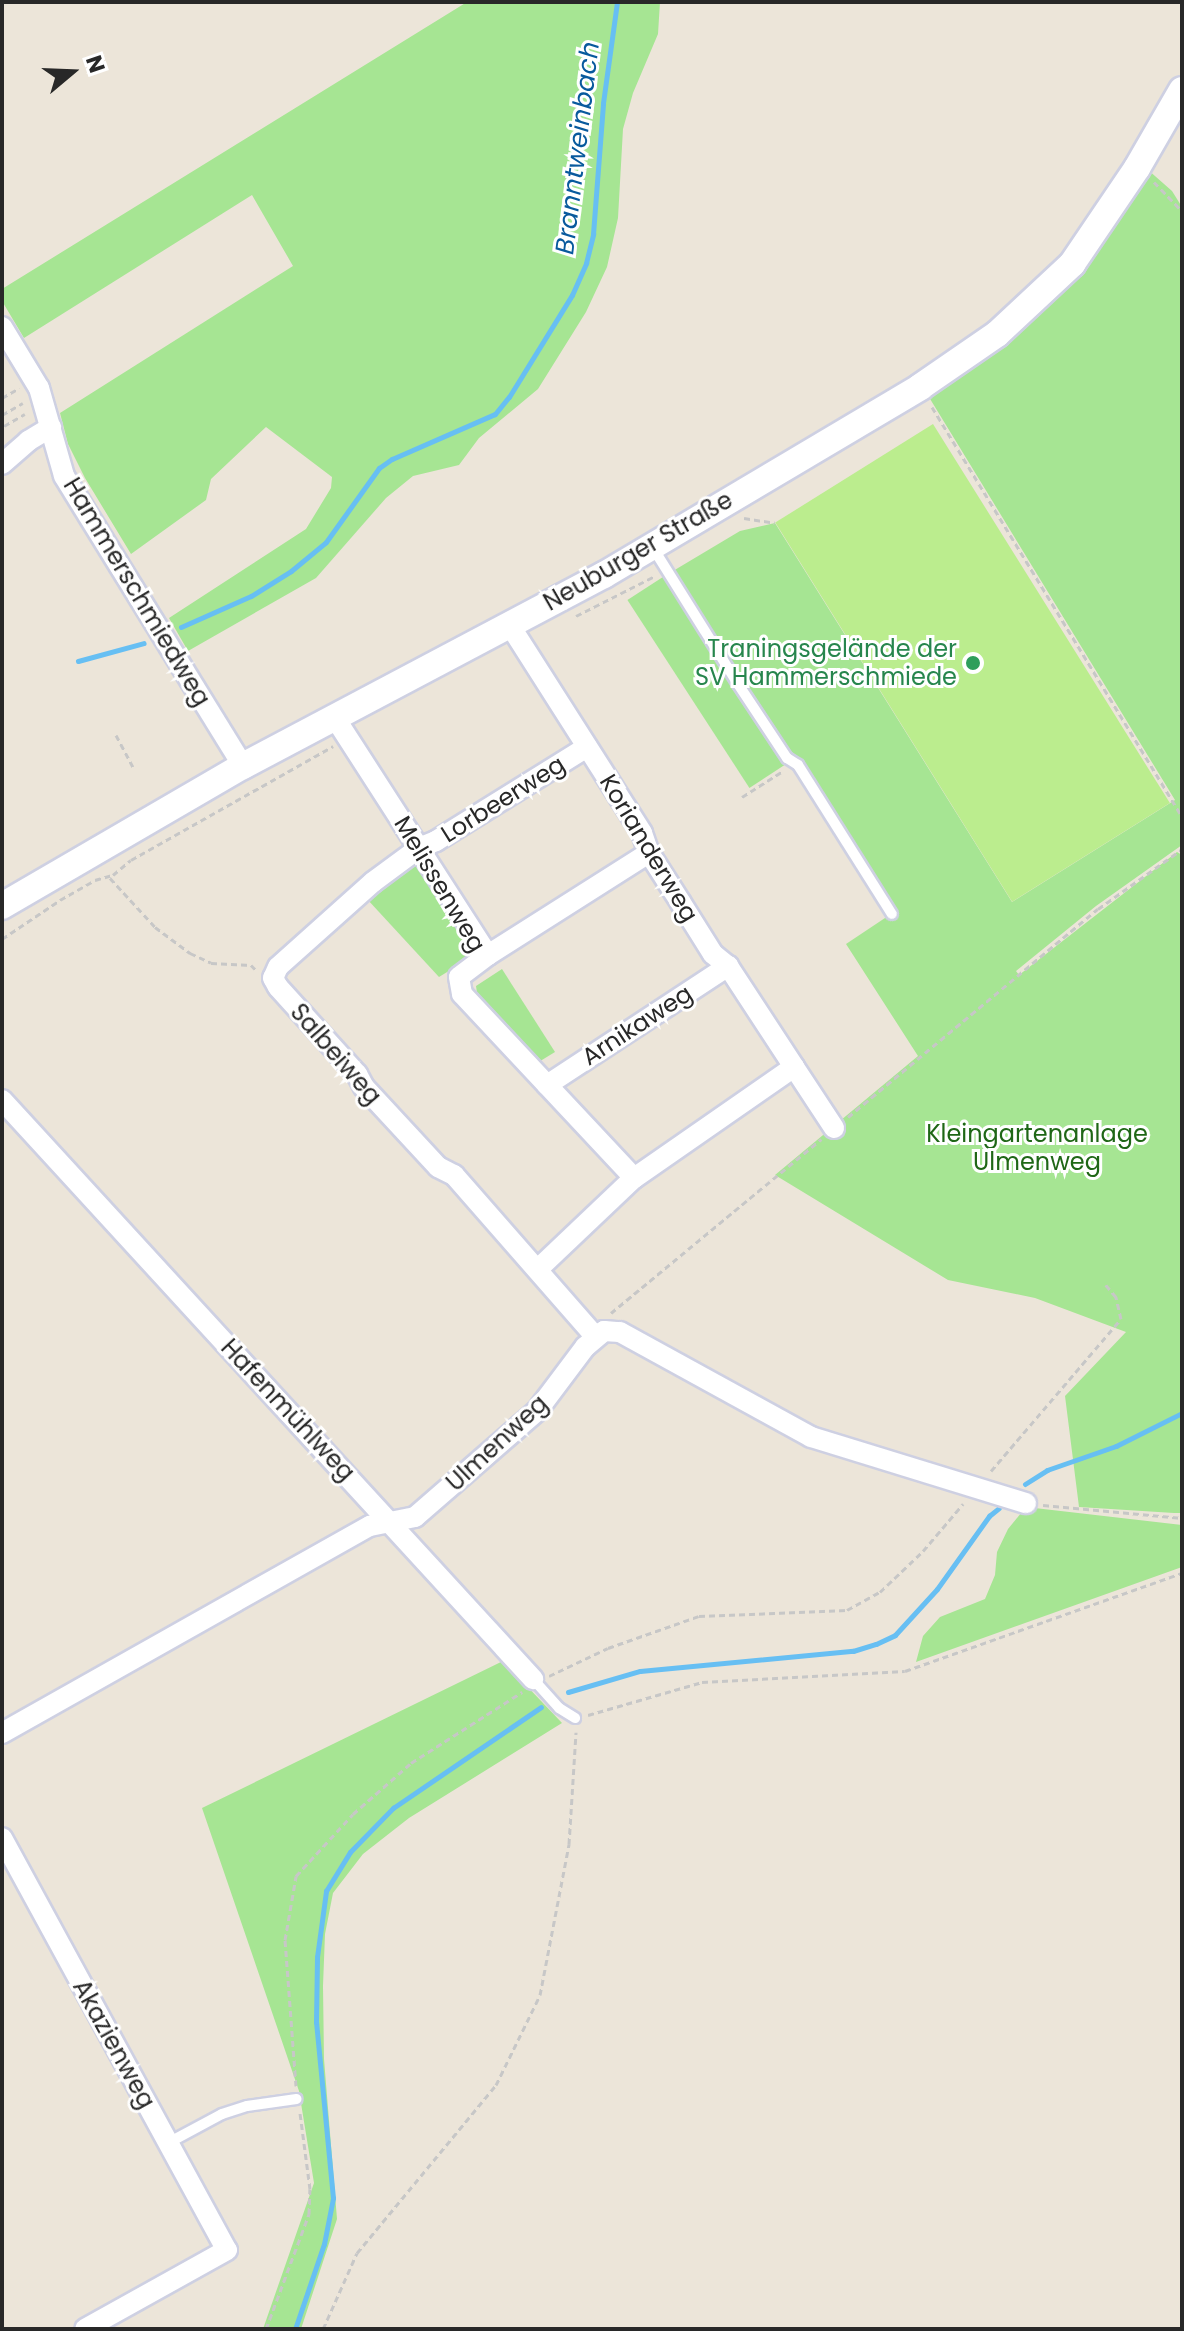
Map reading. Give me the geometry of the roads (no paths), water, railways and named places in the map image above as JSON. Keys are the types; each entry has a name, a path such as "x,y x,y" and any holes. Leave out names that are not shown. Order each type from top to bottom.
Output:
{"street":[{"name":"Neuburger Straße","path":"2,906 243,766 604,575 651,544 920,387 997,334 1072,264 1137,168 1182,90"},
{"name":"Hammerschmiedweg","path":"2,327 39,388 64,476 243,766"},
{"path":"2,464 28,441 51,427"},
{"name":"Korianderweg","path":"509,624 642,833 649,853 713,954 728,966 834,1128"},
{"name":"Melissenweg","path":"335,718 488,955 459,977 462,994 634,1178"},
{"name":"Lorbeerweg","path":"419,848 436,841 587,747"},
{"name":"Salbeiweg","path":"419,848 368,886 278,967 273,978 357,1074 372,1096 438,1167 454,1175 539,1268 556,1288 556,1294 599,1334"},
{"path":"488,955 649,853"},
{"name":"Arnikaweg","path":"547,1085 728,966"},
{"path":"539,1268 634,1178 794,1067"},
{"name":"Hafenmühlweg","path":"2,1100 391,1520 538,1684"},
{"path":"599,1334 620,1332 811,1437 1026,1503"},
{"name":"Ulmenweg","path":"2,1733 370,1526 415,1517 537,1411 599,1334"},
{"name":"Akazienweg","path":"2,1838 227,2250 85,2329"}],"lane":[{"path":"651,544 746,697 795,764 892,914"},
{"name":"Hafenmühlweg","path":"538,1684 559,1708 575,1718"},
{"path":"168,2143 222,2114 297,2099"}],"waterway":[{"name":"Branntweinbach","path":"181,627 251,596 291,571 326,542 379,468 392,459 495,414 509,397 572,295 586,263 593,234 603,103 617,2"},
{"path":"78,661 144,643"},
{"path":"1025,1484 1047,1470 1116,1446 1182,1413"},
{"path":"568,1692 640,1671 853,1651 876,1644 895,1635 937,1589 989,1516 999,1508"},
{"path":"295,2329 324,2244 333,2198 316,2022 317,1957 326,1891 350,1852 393,1808 541,1707"}],"place":[{"name":"Traningsgelände der SV Hammerschmiede","path":"973,663"}],"park label":[{"name":"Kleingartenanlage Ulmenweg","path":"1037,1148"}]}
